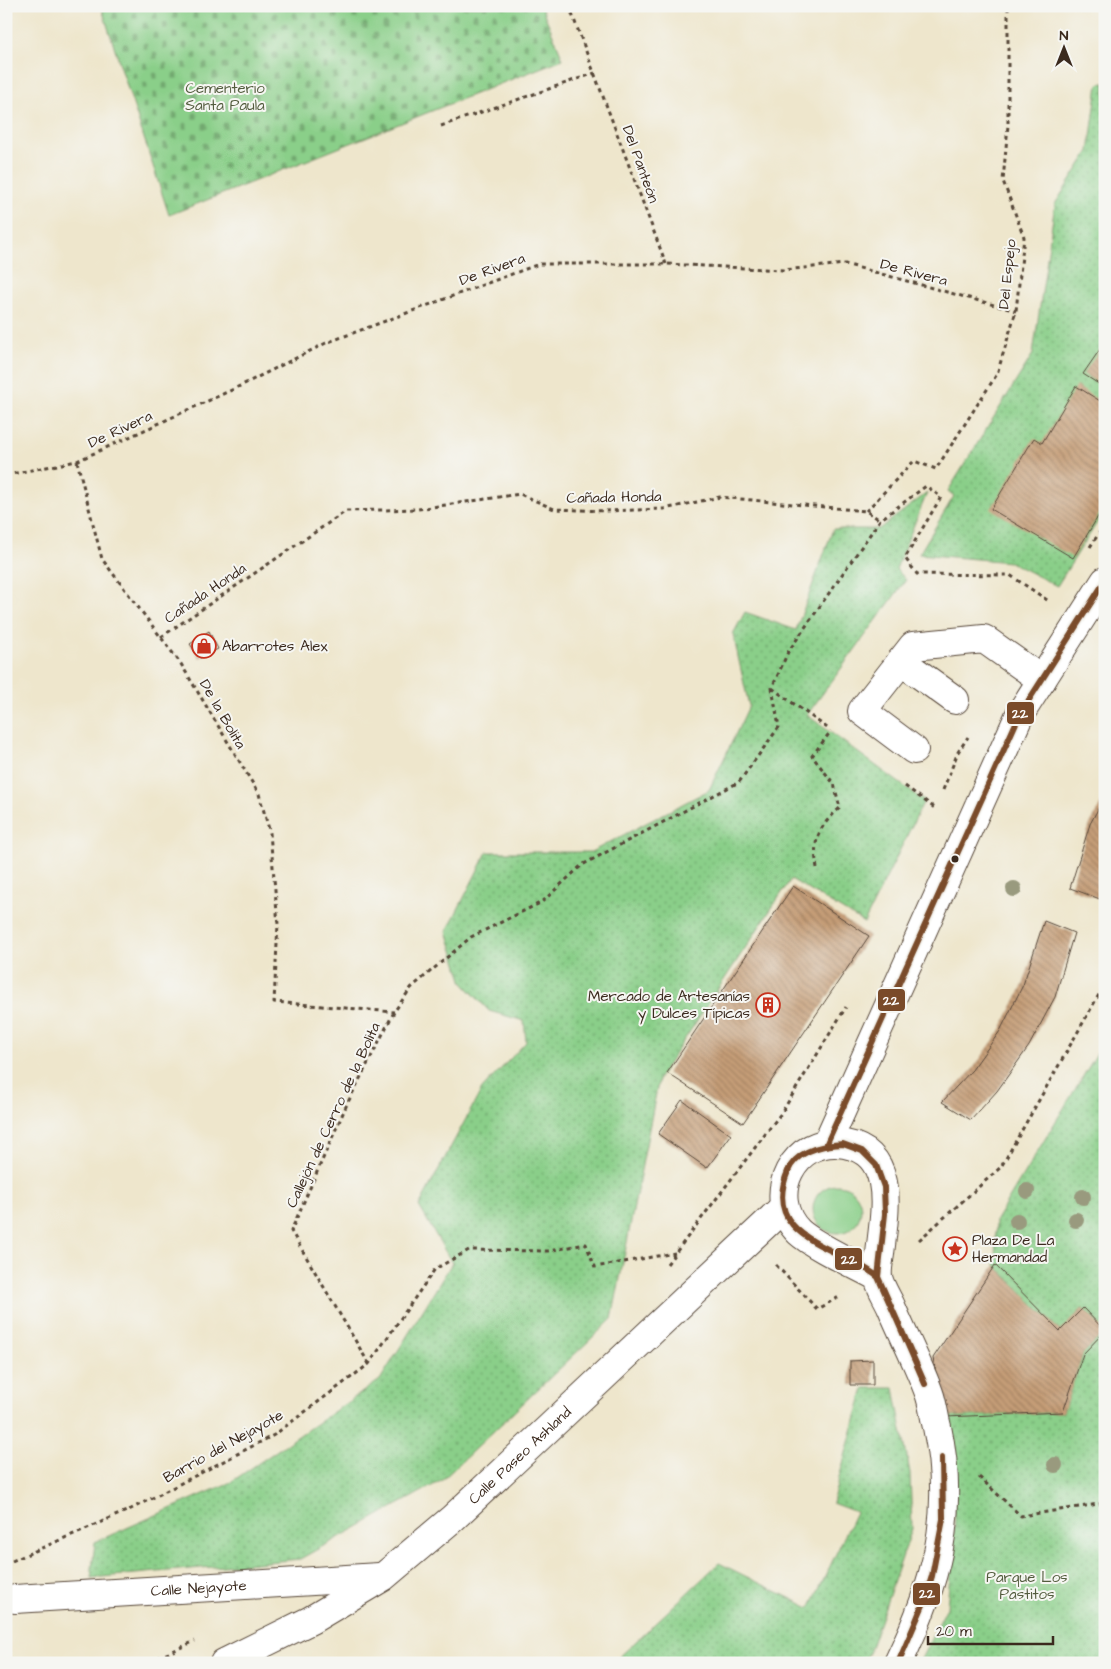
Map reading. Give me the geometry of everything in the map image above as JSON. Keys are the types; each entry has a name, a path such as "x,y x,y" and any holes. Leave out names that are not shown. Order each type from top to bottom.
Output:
{"street":[{"path":"827,1143 1020,714 1105,581"},
{"path":"914,750 862,712 913,646 984,640 1042,680"},
{"path":"901,661 954,700"},
{"path":"878,1277 814,1242 800,1233 790,1221 784,1207 782,1190 787,1173 797,1158 810,1148 827,1143 845,1144 862,1150 875,1162 883,1178 886,1196 878,1277 929,1394 944,1457 945,1520 932,1578 913,1632 898,1663"},
{"name":"Calle Paseo Ashland","path":"224,1663 311,1620 383,1577 453,1518 784,1207"},
{"name":"Calle Nejayote","path":"15,1599 383,1577"}],"path":[{"name":"Del Panteón","path":"569,6 666,264"},
{"name":"Del Espejo","path":"866,511 914,461 936,468 997,374 1016,312 1024,237 1003,181 1008,125 1008,6"},
{"path":"441,126 595,73"},
{"name":"De Rivera","path":"6,475 77,461 236,388 326,343 539,264 666,264 783,270 845,264 1016,312"},
{"name":"De la Bolita","path":"77,461 102,559 181,664 259,794 270,832 278,924 274,1002 394,1012"},
{"name":"Callejón de Cerro de la Bolita","path":"369,1364 291,1231 347,1104 394,1012 411,988 470,937 542,902 582,865 739,782 779,727 772,688 788,652 880,520 926,486 941,497 905,558 917,574 1010,575 1054,605"},
{"name":"Cañada Honda","path":"161,637 346,512 418,509 520,494 554,509 606,512 664,509 720,497 866,511"},
{"path":"866,511 880,520"},
{"path":"1090,548 1105,524"},
{"path":"817,868 814,849 823,822 840,808 834,784 812,756 831,731"},
{"path":"942,793 958,752 968,736"},
{"path":"933,818 939,801"},
{"path":"919,1241 1001,1167 1105,984"},
{"path":"664,1268 782,1112 847,1006"},
{"name":"Barrio del Nejayote","path":"6,1562 17,1560 131,1509 274,1435 369,1364 435,1269 468,1250 548,1250 586,1244 595,1267 675,1253"},
{"path":"973,1472 1021,1516 1105,1503"},
{"path":"135,1663 152,1661 204,1637"}],"green space":[{"name":"Cementerio Santa Paula","path":"101,6 541,6 563,59 169,215"},
{"path":"1105,83 1105,510 1057,586 1010,562 919,554 954,496 948,491 1033,354 1055,204 1089,151 1098,84"},
{"path":"927,493 896,569 906,580 807,715 924,801 864,923 791,879 659,1078 612,1319 441,1481 300,1559 91,1578 95,1542 231,1482 380,1380 452,1263 419,1206 482,1089 526,1042 524,1021 489,1011 463,983 447,931 487,852 591,852 709,790 749,706 733,634 745,612 796,630 833,529 879,529"},
{"path":"1105,1040 1105,1331 1083,1308 1060,1331 995,1265 996,1220"},
{"path":"837,1185 846,1187 854,1192 859,1200 861,1209 859,1218 854,1226 846,1231 837,1233 828,1231 820,1226 815,1218 813,1209 815,1200 820,1192 828,1187"},
{"name":"Parque Los Pastitos","path":"1105,1332 1105,1663 919,1663 947,1607 955,1520 945,1417 1063,1412 1083,1354"},
{"path":"864,1388 894,1388 910,1473 912,1529 869,1653 863,1663 613,1663 719,1563 810,1608 856,1512 832,1503"}],"building":[{"path":"1105,342 1105,388 1083,374"},
{"path":"1076,386 1105,404 1105,505 1073,558 991,509 1034,438 1042,443"},
{"name":"Abarrotes Alex","path":"209,631 218,649 200,658 190,644"},
{"path":"1105,796 1105,885 1100,899 1070,888 1090,824"},
{"name":"Mercado de Artesanías y Dulces Típicas","path":"793,886 869,936 743,1123 667,1073"},
{"path":"1044,921 1074,933 1055,997 1029,1046 997,1091 971,1120 942,1102 972,1070 1000,1031 1023,985"},
{"path":"682,1100 731,1135 707,1168 658,1134"},
{"path":"995,1265 1060,1331 1083,1308 1105,1331 1083,1354 1063,1412 945,1417 933,1358"},
{"path":"873,1360 873,1385 850,1385 850,1361"}],"transit line":[{"name":"22","path":"827,1143 1020,714 1105,581"},
{"name":"22","path":"843,1144 862,1151 876,1165 884,1187 885,1214 878,1277 863,1267 809,1239 795,1227 785,1212 782,1194 788,1171 797,1158 819,1147 843,1144"},
{"name":"22","path":"878,1277 901,1329"},
{"name":"22","path":"878,1277 901,1329"},
{"name":"22","path":"901,1329 925,1384"},
{"name":"22","path":"901,1329 925,1384"},
{"name":"22","path":"942,1458 943,1519"},
{"name":"22","path":"942,1458 943,1519"},
{"name":"22","path":"932,1576 943,1519"},
{"name":"22","path":"932,1576 943,1519"},
{"name":"22","path":"932,1576 923,1605 898,1663 925,1598 932,1576"}],"place":[{"name":"Abarrotes Alex","path":"204,646"},
{"name":"Mercado de Artesanías y Dulces Típicas","path":"768,1005"},
{"name":"Plaza De La Hermandad","path":"955,1249"}]}
